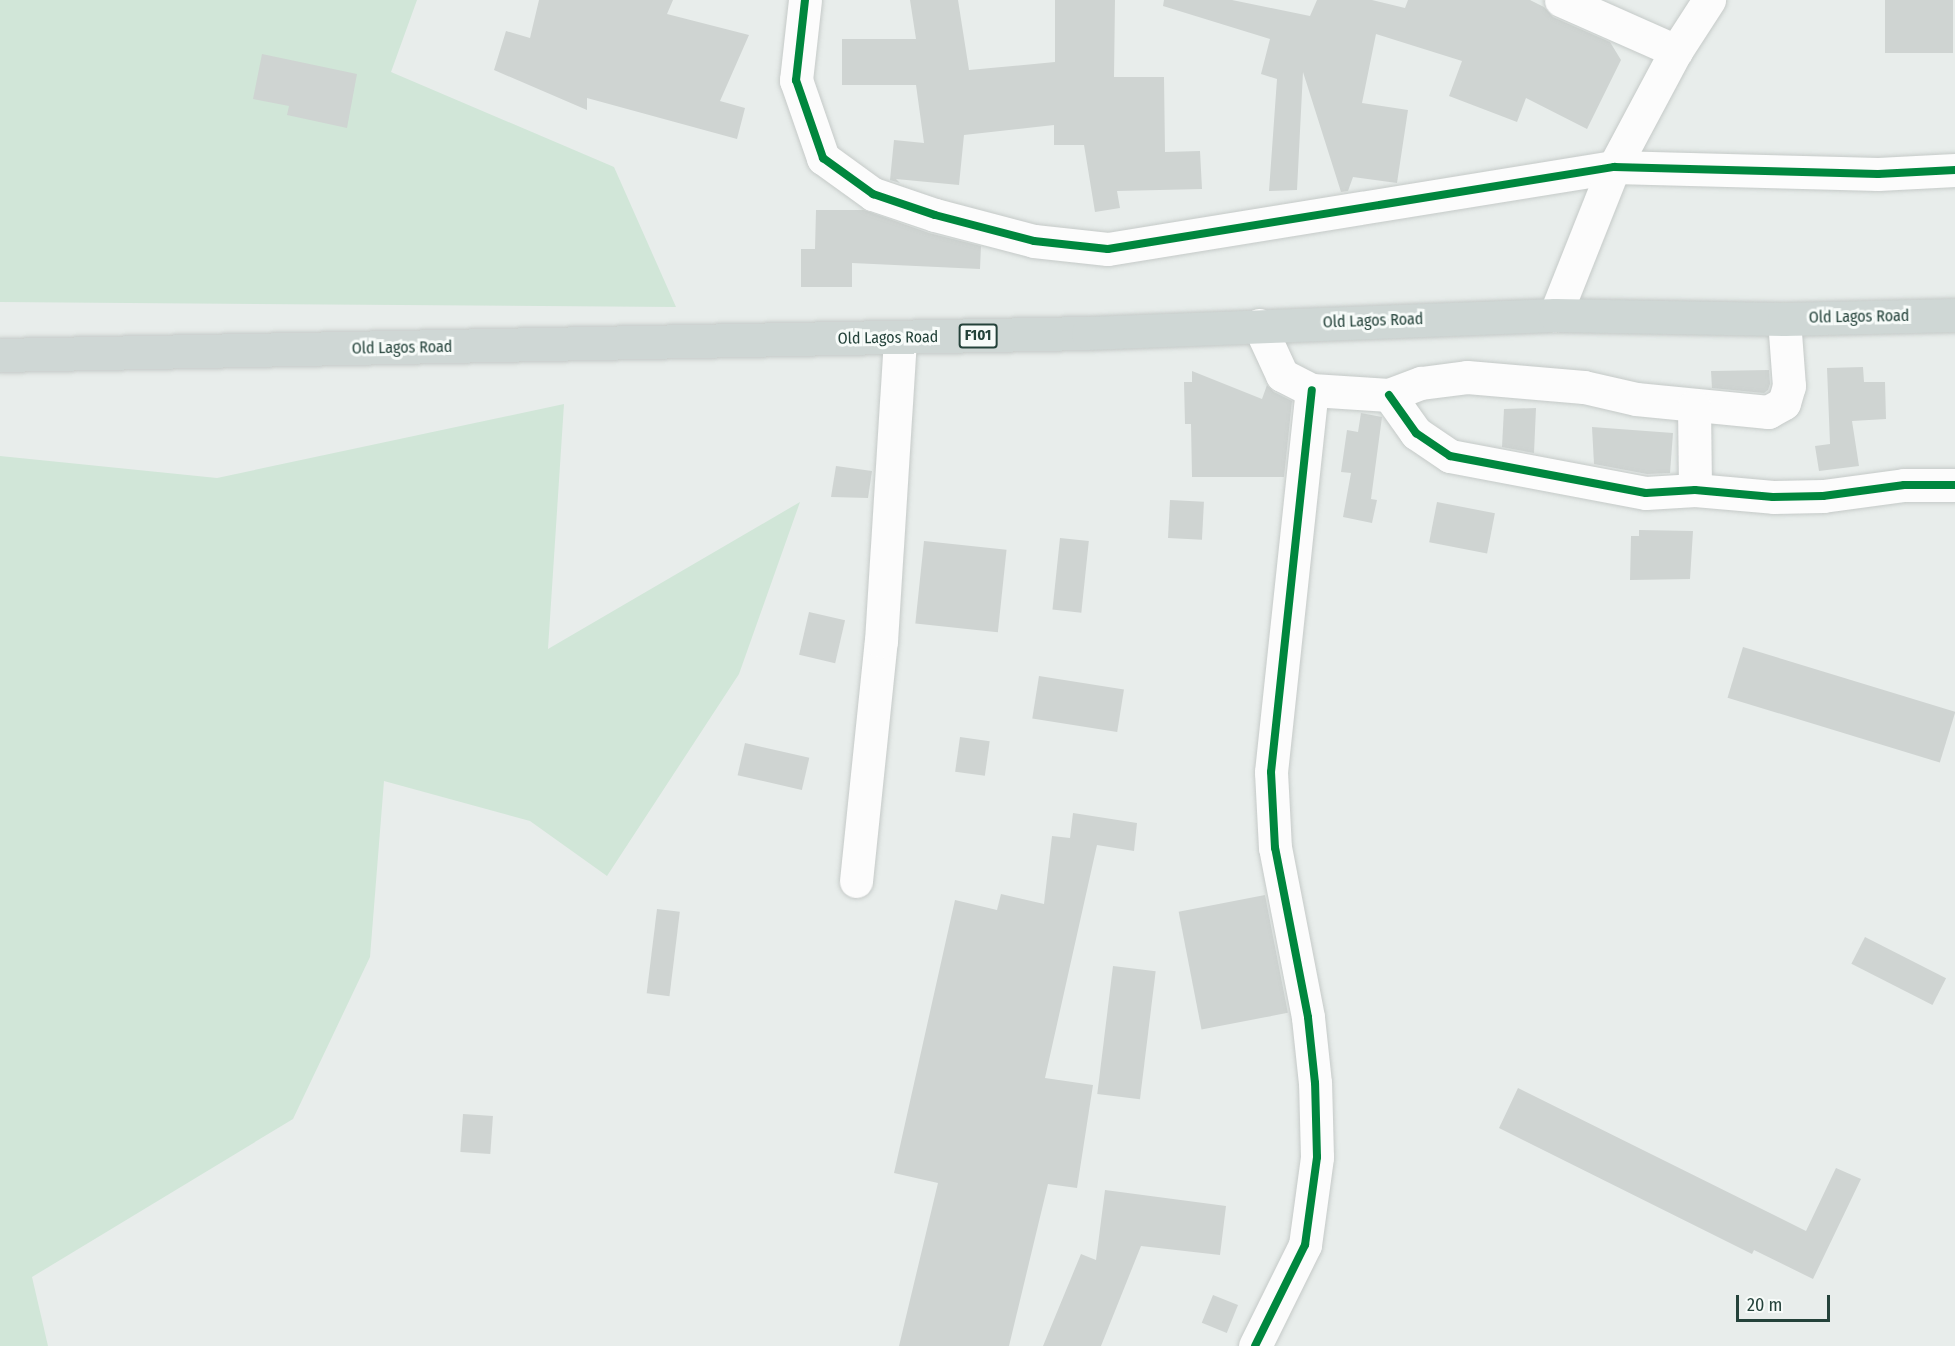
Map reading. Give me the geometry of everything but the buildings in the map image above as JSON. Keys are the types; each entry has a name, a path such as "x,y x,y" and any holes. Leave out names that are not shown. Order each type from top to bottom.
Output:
{"main road":[{"name":"Old Lagos Road","path":"0,355 900,338 1555,315 1784,319 1955,315"}],"street":[{"path":"806,0 796,80 823,158 873,194 935,215 1034,241 1108,249 1614,168 1878,174 1955,170"},
{"path":"1561,0 1676,51"},
{"path":"1555,315 1614,168 1676,51 1709,0"},
{"path":"1259,325 1282,375 1312,390 1389,395 1421,383 1467,377 1584,387 1636,399 1768,412 1784,403 1789,386 1784,319"},
{"path":"856,881 881,641 900,338"},
{"path":"1255,1346 1305,1245 1317,1156 1308,1017 1275,848 1271,772 1312,390"},
{"path":"1389,395 1416,434 1450,456 1646,493 1695,490 1773,497 1823,496 1904,485 1955,485"},
{"path":"1694,406 1695,490"}],"green space":[{"path":"0,0 417,0 391,72 614,167 676,307 0,302"},
{"path":"564,404 548,649 800,502 739,674 607,876 530,821 384,781 370,957 293,1119 32,1277 48,1346 0,1346 0,456 217,478"}],"cycle path":[{"path":"805,0 796,80 823,158 873,194 935,215 1034,241 1108,249 1614,167 1878,174 1955,170"},
{"path":"1255,1346 1305,1245 1317,1157 1315,1083 1308,1017 1275,848 1271,772 1312,390"},
{"path":"1389,395 1416,433 1450,456 1646,493 1695,490 1773,497 1823,496 1904,485 1955,485"}]}
